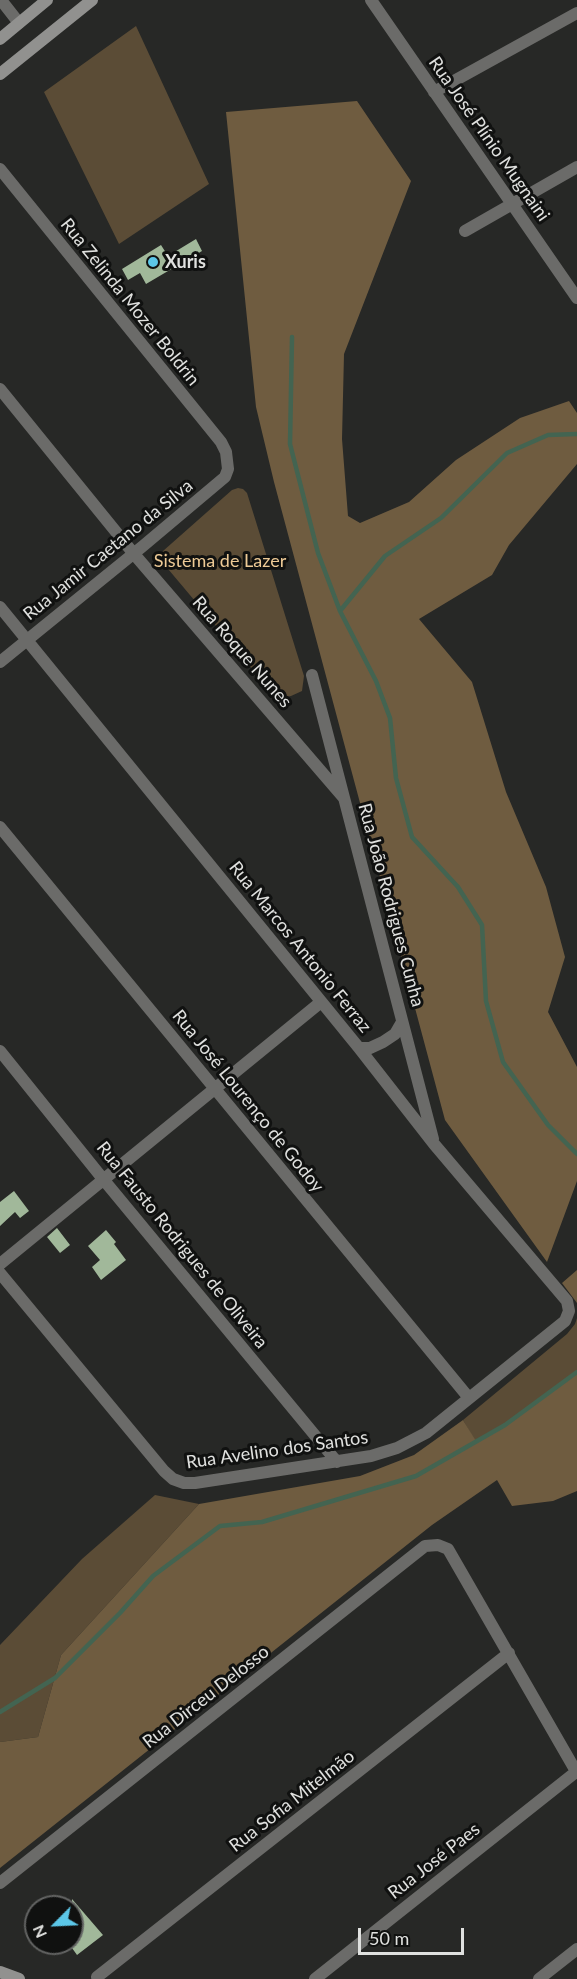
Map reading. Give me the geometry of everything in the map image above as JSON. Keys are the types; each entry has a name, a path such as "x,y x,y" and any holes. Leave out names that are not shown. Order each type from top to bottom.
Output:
{"main road":[{"path":"0,39 47,0"},
{"path":"0,74 92,0"},
{"path":"0,1972 19,1979"}],"street":[{"path":"1,0 19,23"},
{"name":"Rua José Plínio Mugnaini","path":"371,0 577,298"},
{"path":"434,92 577,13"},
{"path":"465,231 577,166"},
{"name":"Rua Zelinda Mozer Boldrin","path":"0,169 221,442 228,460"},
{"name":"Rua Roque Nunes","path":"0,389 134,554 344,798"},
{"name":"Rua Jamir Caetano da Silva","path":"0,662 225,477 228,460"},
{"name":"Rua Marcos Antonio Ferraz","path":"0,607 359,1048 434,1144 567,1301 569,1311"},
{"name":"Rua João Rodrigues Cunha","path":"312,675 434,1144"},
{"name":"Rua José Lourenço de Godoy","path":"0,827 469,1398"},
{"path":"0,1264 321,1002"},
{"path":"359,1048 370,1048 383,1042 394,1034 402,1022"},
{"name":"Rua Fausto Rodrigues de Oliveira","path":"0,1051 337,1462"},
{"name":"Rua Avelino dos Santos","path":"0,1272 158,1463 173,1479 184,1483 337,1462 371,1456 397,1448 426,1433 565,1321 569,1311"},
{"name":"Rua Dirceu Delosso","path":"0,1883 426,1546 438,1545 448,1549 509,1653"},
{"path":"509,1653 577,1773"},
{"name":"Rua Sofia Mitelmão","path":"95,1978 509,1653"},
{"name":"Rua José Paes","path":"315,1979 577,1773"},
{"path":"539,1979 577,1949"}],"green space":[{"path":"136,26 209,184 119,244 44,92"},
{"name":"Sistema de Lazer","path":"238,488 247,493 304,676 302,691 291,696 281,698 269,689 163,563 163,551 232,490"},
{"path":"577,1318 577,1372 505,1425 475,1441 463,1420 567,1334"},
{"path":"155,1495 199,1504 61,1655 38,1737 0,1742 0,1645 82,1559"}],"shaded area":[{"path":"357,101 411,181 344,354 342,439 348,516 360,523 409,502 456,460 520,418 569,401 577,413 577,464 509,545 492,575 419,619 472,682 506,792 546,887 565,957 548,1012 577,1067 577,1181 547,1262 445,1120 274,482 256,407 226,112"},
{"path":"577,1270 577,1303 562,1283"},
{"path":"577,1372 577,1491 553,1501 512,1506 497,1480 432,1525 0,1868 0,1742 38,1737 61,1655 199,1504 360,1476 414,1455 463,1420 476,1441 505,1425"}],"building":[{"name":"Xuris","path":"196,239 202,251 146,284 140,273 128,280 122,269 161,245 168,256"},
{"path":"14,1191 29,1211 20,1218 15,1212 0,1226 0,1202"},
{"path":"57,1228 70,1245 60,1253 47,1237"},
{"path":"106,1230 126,1260 101,1280 92,1267 100,1260 88,1246"},
{"path":"84,1913 103,1935 84,1950"}],"waterway":[{"path":"292,337 290,444 318,553 340,611 376,681 390,718 396,778 412,837 458,887 482,925 486,1001 503,1062 548,1125 577,1154"},
{"path":"340,611 385,556 441,518 507,453 548,435 577,434"},
{"path":"0,1712 55,1678 120,1613 153,1576 220,1526 262,1522 416,1476 505,1425 577,1372"}],"place":[{"name":"Xuris","path":"153,262"}]}
